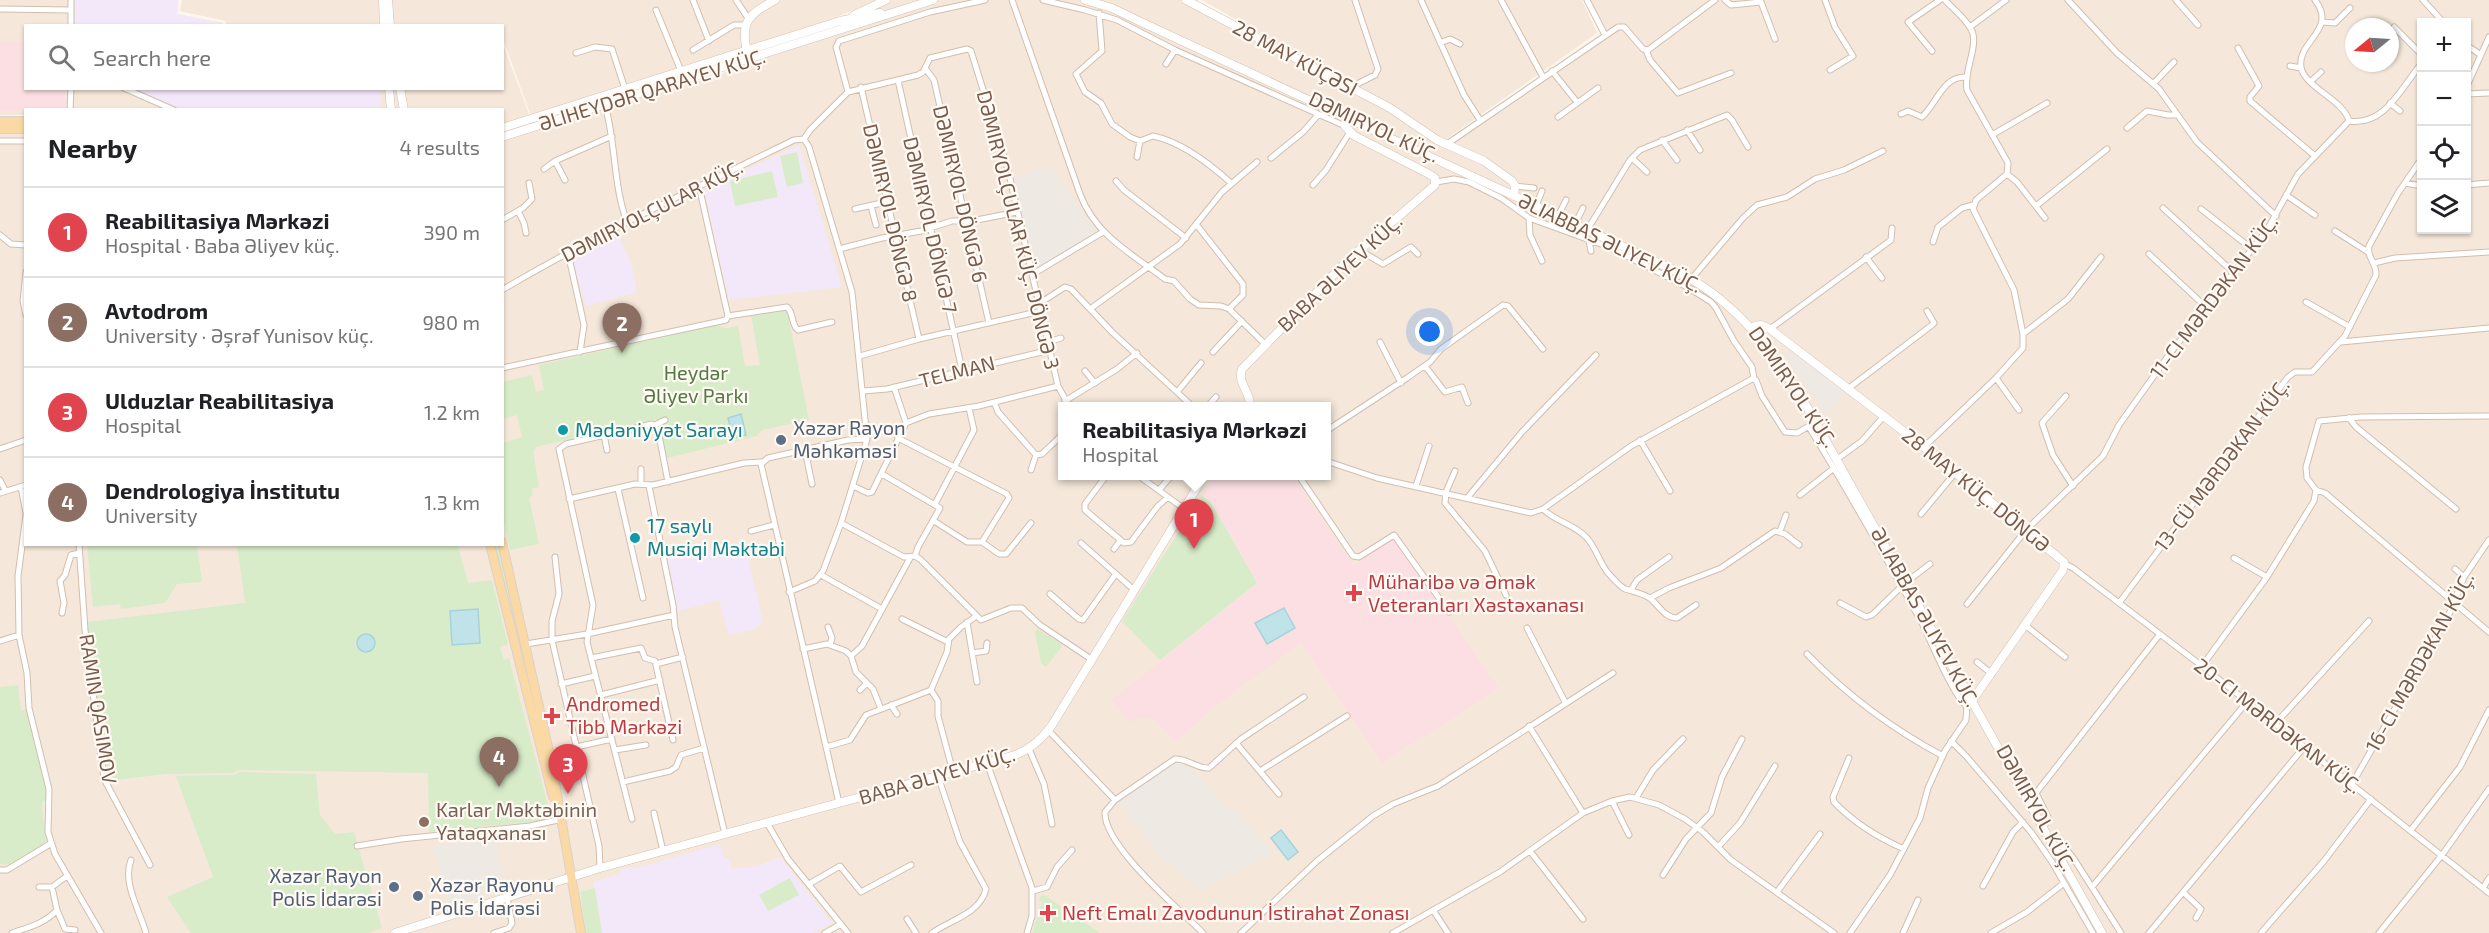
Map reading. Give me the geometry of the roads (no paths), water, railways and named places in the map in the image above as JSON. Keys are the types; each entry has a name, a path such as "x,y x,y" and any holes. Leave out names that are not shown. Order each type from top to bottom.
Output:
{"main road":[{"path":"383,0 384,24"},
{"path":"388,0 390,24"},
{"name":"ƏLIHEYDƏR QARAYEV KÜÇ.","path":"748,55 746,22 775,0"},
{"path":"840,21 924,0"},
{"path":"802,43 933,0"},
{"name":"ƏLIABBAS ƏLIYEV KÜÇ.","path":"1085,0 1098,2 1347,125 1514,192 1684,275 1723,300 1742,317 1766,345 1905,583"},
{"name":"28 MAY KÜÇƏSI","path":"1186,0 1199,3 1390,108 1432,137 1466,151 1499,170 1514,192"},
{"path":"885,1 878,9 886,11"},
{"path":"802,43 840,21 885,1"},
{"name":"DƏMIRYOL KÜÇ.","path":"1098,2 1141,18 1589,227 1693,277 1725,298 1755,326 1799,388 1840,458 1905,583 1971,701 2056,845 2104,933"},
{"name":"ƏLIHEYDƏR QARAYEV KÜÇ.","path":"504,136 687,79 840,21"},
{"name":"ƏLIHEYDƏR QARAYEV KÜÇ.","path":"504,127 682,71 802,43"},
{"path":"682,71 689,73 687,79"},
{"path":"389,90 391,108"},
{"path":"400,90 404,108"},
{"path":"0,121 24,121"},
{"path":"512,124 515,133"},
{"path":"1347,125 1429,174 1436,182"},
{"path":"0,129 24,129"},
{"name":"BABA ƏLIYEV KÜÇ.","path":"1251,402 1241,383 1240,373 1265,344 1359,250 1431,190 1436,182"},
{"name":"28 MAY KÜÇ. DÖNGƏ","path":"1755,326 1761,325 1770,329 1849,388 2062,559 2065,564 1992,674 1971,701"},
{"name":"BABA ƏLIYEV KÜÇ.","path":"507,898 600,868 987,763 1029,749 1048,730 1201,480"},
{"path":"490,546 572,876"},
{"path":"503,546 526,644 562,819 581,933"},
{"path":"519,661 529,659"},
{"name":"ƏLIABBAS ƏLIYEV KÜÇ.","path":"1971,701 2104,933"},
{"path":"395,933 507,898"}],"street":[{"path":"70,0 71,24"},
{"path":"693,0 710,41"},
{"path":"693,50 734,25 746,22 736,0"},
{"path":"848,92 836,47 837,42 930,12 985,0"},
{"path":"1012,0 1083,202 1103,232 1116,245 1165,279 1174,281 1195,303 1229,309 1265,344"},
{"name":"DƏMIRYOL KÜÇ.","path":"1043,0 1117,20 1175,50 1347,125"},
{"path":"1353,89 1357,84 1376,75 1378,69 1355,0"},
{"path":"1420,0 1469,104 1480,120"},
{"path":"1501,0 1543,77"},
{"path":"1646,50 1715,0"},
{"path":"1725,0 1731,5 1761,2 1775,39"},
{"path":"1825,0 1835,27 1853,56 1830,70"},
{"path":"1932,51 1908,22 1940,0"},
{"path":"1933,242 1938,227 1962,208 1973,205 1979,196 2007,174 2008,163 1969,94 1966,77 1973,42 1970,27 1945,0"},
{"path":"1970,27 2006,0"},
{"path":"2068,0 2117,53 2153,84 2197,142 2276,216"},
{"path":"2176,0 2198,25"},
{"path":"2301,68 2302,56 2322,22 2322,11 2315,0"},
{"path":"2423,0 2439,18"},
{"path":"1589,1 1605,35"},
{"path":"1098,2 1102,51 1078,70 1076,77 1085,92 1101,103 1112,124 1130,137 1140,141 1153,136 1163,139 1194,154 1231,183"},
{"path":"2322,22 2334,23 2350,8"},
{"path":"0,9 71,10"},
{"path":"656,10 682,71"},
{"path":"1447,144 1618,27 1624,27 1646,50 1650,60 1678,93 1731,73"},
{"path":"2399,32 2417,51"},
{"path":"2471,77 2489,37"},
{"path":"1440,43 1450,39 1460,44"},
{"path":"576,53 595,47 612,50 625,89"},
{"path":"2238,48 2259,86 2250,97 2250,101 2315,156"},
{"path":"2471,48 2481,55"},
{"name":"DƏMIRYOLÇULAR KÜÇ. DÖNGƏ 3","path":"926,68 930,58 967,49 971,51 1003,153 1058,386 1066,402"},
{"path":"1166,64 1175,50"},
{"path":"2153,84 2174,62"},
{"path":"2290,66 2301,68 2345,112 2349,121 2373,119 2390,104 2417,68"},
{"path":"789,592 809,585 821,575 841,523 867,439 852,292 809,147 804,140 810,130 848,92 918,75 926,68"},
{"name":"DƏMIRYOL DÖNGƏ 6","path":"926,68 934,80 990,323"},
{"path":"1552,71 1577,102"},
{"path":"2312,81 2321,72"},
{"path":"1901,114 1908,111 1922,117 1946,85 1957,77 1966,77"},
{"name":"DƏMIRYOL DÖNGƏ 7","path":"898,80 962,370"},
{"name":"DƏMIRYOL DÖNGƏ 8","path":"861,87 919,339"},
{"path":"1558,117 1598,88"},
{"path":"70,90 70,108"},
{"path":"129,90 169,108"},
{"path":"2471,94 2489,93"},
{"path":"1992,135 2047,103"},
{"path":"2390,104 2400,111"},
{"path":"605,105 612,136 620,195 627,222"},
{"path":"2127,128 2147,111 2177,115"},
{"path":"1271,158 1303,132 1318,114"},
{"path":"1589,227 1632,158 1644,147 1727,115 1748,147"},
{"name":"11-CI MƏRDƏKAN KÜÇ.","path":"1967,604 2026,530 2103,456 2120,425 2276,216 2298,174 2349,121"},
{"path":"1313,185 1326,170 1347,125"},
{"path":"1687,130 1700,150"},
{"path":"544,169 555,161 612,136"},
{"name":"DƏMIRYOLÇULAR KÜÇ.","path":"504,289 568,253 699,186 794,140 804,140"},
{"path":"1662,140 1677,159"},
{"path":"0,141 24,141"},
{"path":"1137,158 1140,141"},
{"path":"2036,206 2107,149"},
{"path":"1693,277 1754,208 1787,197 1815,179 1844,170 1883,151"},
{"path":"1632,158 1647,172"},
{"path":"555,161 565,180"},
{"path":"1090,309 1185,238 1231,183 1257,162"},
{"path":"2368,252 2369,246 2404,183 2417,164"},
{"path":"2007,174 2017,182 2045,218"},
{"name":"DƏMIRYOL KÜÇ.","path":"1436,182 1454,179 1469,182 1501,198 1529,218 1609,247 1684,284 1711,302 1752,367 1754,379 1762,396 1785,432 1794,434 1812,425"},
{"path":"1116,182 1185,238"},
{"path":"504,219 519,211 532,199 529,183"},
{"path":"2404,183 2417,185"},
{"path":"2471,185 2489,183"},
{"path":"699,186 728,316"},
{"path":"1514,192 1534,188"},
{"path":"1537,203 1542,191"},
{"path":"2286,195 2315,215"},
{"path":"1559,214 1566,200"},
{"path":"855,210 886,202"},
{"path":"1924,447 2021,351 2023,334 2014,290 1975,216 1973,205"},
{"path":"871,206 876,225"},
{"path":"1576,222 1583,208"},
{"path":"2163,208 2233,272"},
{"path":"2201,209 2252,249"},
{"path":"519,211 526,233"},
{"path":"839,249 965,219 977,220 1017,212"},
{"path":"1529,218 1530,235 1542,261"},
{"path":"1196,225 1243,284 1243,295 1229,309"},
{"path":"1770,329 1891,240 1892,228"},
{"path":"2335,231 2368,252 2374,263 2395,258 2489,252"},
{"path":"1033,274 1103,232"},
{"path":"0,235 11,244 24,244"},
{"path":"1589,241 1591,251"},
{"path":"1359,250 1383,264 1411,247 1418,254"},
{"path":"568,253 584,325 580,352"},
{"path":"2149,254 2206,307"},
{"path":"1866,257 1882,278"},
{"path":"2023,334 2068,299 2101,257"},
{"name":"13-CÜ MƏRDƏKAN KÜÇ.","path":"2119,603 2288,376 2295,372 2312,372 2341,342 2376,275 2374,263"},
{"path":"1040,303 1065,287 1071,289 1188,402"},
{"path":"2306,302 2350,327"},
{"path":"1331,428 1354,415 1377,396 1401,383 1425,366 1441,349 1506,305 1543,349"},
{"path":"504,368 723,321 728,316 788,307 795,328 798,330 832,322"},
{"path":"860,356 919,339 1041,311"},
{"path":"1927,311 1934,323"},
{"path":"1213,352 1242,321"},
{"path":"1849,388 1934,323 1943,323"},
{"path":"2341,342 2489,328"},
{"path":"1048,342 1061,338"},
{"path":"1380,342 1401,383"},
{"name":"TELMAN","path":"863,391 894,387 1050,350"},
{"path":"1070,402 1137,353"},
{"path":"1468,497 1522,432 1596,355"},
{"path":"1177,392 1201,363"},
{"path":"1425,366 1445,392 1462,387 1468,403"},
{"path":"1085,371 1095,383"},
{"path":"1996,378 2019,410"},
{"path":"1331,462 1377,478 1468,497 1527,513 1543,509 1640,440 1754,379"},
{"path":"853,486 871,493 906,423 929,414 969,408 1058,386"},
{"path":"894,387 906,423"},
{"path":"2066,396 2042,423 2053,455 2073,486"},
{"path":"1212,402 1216,397"},
{"path":"994,402 998,412 1036,455"},
{"path":"935,504 974,430 969,408"},
{"path":"1840,458 1862,441 1884,416"},
{"path":"2489,416 2325,419 2316,424 2306,467 2307,478 2316,490 2325,493 2489,632"},
{"path":"2349,418 2356,427 2456,509"},
{"path":"632,819 591,658 587,634 592,605 560,447 649,424 655,425 665,420"},
{"path":"655,425 668,482"},
{"path":"1812,425 1834,468 1905,583 1960,699 1971,701 1966,720 1951,741 1928,788 1920,818 1904,849 1886,882 1850,933"},
{"path":"604,435 607,450"},
{"path":"898,438 1009,496 1009,501 982,542"},
{"path":"569,499 641,484 649,486 744,463 762,462 768,458 854,439 867,439"},
{"path":"1036,455 1042,454 1058,439"},
{"path":"1640,440 1670,491"},
{"path":"0,449 24,441"},
{"path":"1416,486 1429,446"},
{"path":"805,450 812,484"},
{"path":"1031,470 1036,455"},
{"path":"762,462 761,471 839,803"},
{"path":"1800,495 1834,468"},
{"path":"641,469 641,484"},
{"path":"1455,471 1446,492 1445,499 1449,509 1485,551 1506,595"},
{"path":"1921,514 1955,473"},
{"path":"850,656 859,651 940,508 882,474"},
{"path":"0,480 2,492 23,486"},
{"path":"1103,480 1085,504 1085,510 1120,541 1127,543 1131,542 1157,507 1168,497"},
{"path":"1145,480 1183,508"},
{"path":"1159,490 1168,480"},
{"path":"1302,480 1353,556 1359,557 1392,536 1397,537 1449,612"},
{"path":"649,486 682,657 725,834"},
{"path":"618,489 643,598"},
{"path":"2202,666 2267,577 2307,514 2314,501 2316,490"},
{"path":"1543,509 1554,519 1587,537 1607,572 1622,586 1650,598 1672,618 1681,616 1696,605"},
{"path":"1780,531 1786,515"},
{"path":"933,521 967,542 982,542 999,554 1006,554 1030,523"},
{"path":"841,523 904,557 913,557 975,617 984,621 1007,610 1022,608 1040,625 1091,659"},
{"path":"751,531 774,525"},
{"path":"24,528 18,576 20,635 27,673 29,708 50,789 46,823 50,844 101,933"},
{"path":"1650,598 1663,590 1721,568 1775,531 1780,531 1799,545"},
{"path":"2352,784 2454,602 2464,577 2489,540"},
{"path":"1114,549 1120,541"},
{"path":"1081,543 1133,589"},
{"path":"79,546 85,630 104,779 150,865"},
{"path":"62,613 64,603 60,581 65,575 71,555 79,553"},
{"path":"555,557 559,594 552,621 552,640 599,846 600,868"},
{"path":"1631,590 1637,580 1669,557"},
{"path":"2234,558 2267,577"},
{"path":"1840,603 1866,617 1872,615 1905,583 1930,564"},
{"name":"20-CI MƏRDƏKAN KÜÇ.","path":"2065,564 2202,666 2489,893"},
{"path":"2455,569 2464,577"},
{"path":"821,575 882,609"},
{"path":"1050,594 1083,620 1115,575"},
{"path":"526,644 587,634 674,615"},
{"path":"826,747 850,740 863,717 932,690 947,652 948,642 955,632 975,617"},
{"path":"902,619 948,642"},
{"path":"2275,724 2369,621"},
{"path":"967,622 977,682"},
{"path":"2025,625 2065,657"},
{"path":"828,627 832,638 830,645"},
{"path":"1527,628 1565,702"},
{"path":"2044,825 2048,817 2036,794 2160,634"},
{"path":"0,641 20,635"},
{"path":"972,653 986,651 987,643"},
{"path":"802,649 830,645 846,651 856,672 873,689 881,709"},
{"path":"591,658 641,648 645,658 655,660 667,722 673,740"},
{"path":"1807,654 1880,718 1908,737 1943,756"},
{"path":"656,664 682,657"},
{"path":"1977,662 1992,674"},
{"path":"1241,933 1317,861 1373,816 1393,804 1438,786 1613,673"},
{"path":"561,684 595,676"},
{"path":"601,695 660,680"},
{"path":"860,690 867,683"},
{"path":"932,690 938,701 938,716 953,772"},
{"path":"1203,933 1137,868 1112,836 1105,815 1107,808 1115,800 1175,759 1209,768 1236,743 1304,697"},
{"path":"2092,887 2247,702"},
{"path":"891,705 897,714"},
{"path":"2411,830 2460,766 2489,710"},
{"path":"1260,771 1347,716"},
{"path":"1529,726 1583,813"},
{"path":"1048,730 1115,800"},
{"path":"576,747 612,739"},
{"path":"1663,874 1686,839 1710,813 1722,777 1742,739"},
{"path":"1636,798 1653,770 1683,740"},
{"path":"1951,741 2023,822 2064,883 2093,933"},
{"path":"1236,743 1279,794"},
{"path":"615,750 646,745"},
{"path":"2149,933 2304,747"},
{"path":"623,782 670,771 676,767 681,755 704,748"},
{"path":"1029,749 1044,784 1052,824"},
{"path":"1849,758 1833,797 1834,802 1861,825 1904,849"},
{"path":"987,763 1033,891 1032,916 1027,933"},
{"path":"1718,847 1740,823 1775,766"},
{"path":"932,933 975,907 986,889 957,834 938,776"},
{"path":"2379,933 2442,855 2489,789"},
{"path":"1393,933 1500,872 1583,813 1612,801 1636,798 1659,805 1697,827 1731,860 1834,933"},
{"path":"2261,933 2324,861 2371,799"},
{"path":"1612,801 1629,835"},
{"path":"654,813 663,851"},
{"path":"357,846 401,838 530,826 558,820"},
{"path":"1983,886 2013,832 2023,822"},
{"path":"767,823 779,846 848,933"},
{"path":"1777,892 1820,834"},
{"path":"0,870 7,870 50,844"},
{"path":"2056,845 2066,849 2074,859 2121,933"},
{"path":"1033,891 1047,887 1058,867 1072,850"},
{"path":"1530,851 1583,919"},
{"path":"131,860 129,872 133,897 146,933"},
{"path":"809,884 840,866 861,892 911,865"},
{"path":"39,887 52,887 67,876"},
{"path":"2483,888 2489,878"},
{"path":"1991,933 2027,912 2064,883"},
{"path":"52,887 64,929 75,930"},
{"path":"2183,892 2201,909 2196,918"},
{"path":"494,933 508,928 512,923 507,898"},
{"path":"1903,933 1918,900"},
{"path":"12,933 43,923 57,910"},
{"path":"1433,910 1448,933"},
{"path":"908,919 916,933"},
{"path":"825,933 841,924"}],"water":[{"path":"741,414 746,435 733,438 728,418"},
{"path":"1284,608 1295,628 1267,644 1255,623"},
{"path":"478,609 480,643 452,645 450,611"},
{"path":"366,634 372,637 375,643 372,649 366,652 360,649 357,643 360,637"},
{"path":"1281,830 1298,852 1288,860 1271,838"}],"place":[{"name":"Avtodrom","path":"622,353"},
{"name":"Mədəniyyət Sarayı","path":"563,430"},
{"name":"Xəzər Rayon Məhkəməsi","path":"781,440"},
{"name":"17 saylı Musiqi Məktəbi","path":"635,538"},
{"name":"Reabilitasiya Mərkəzi","path":"1194,549"},
{"name":"Müharibə və Əmək Veteranları Xəstəxanası","path":"1354,593"},
{"name":"Andromed Tibb Mərkəzi","path":"552,716"},
{"name":"Dendrologiya İnstitutu","path":"499,787"},
{"name":"Ulduzlar Reabilitasiya","path":"568,794"},
{"name":"Karlar Məktəbinin Yataqxanası","path":"424,822"},
{"name":"Xəzər Rayon Polis İdarəsi","path":"394,887"},
{"name":"Xəzər Rayonu Polis İdarəsi","path":"418,896"},
{"name":"Neft Emalı Zavodunun İstirahət Zonası","path":"1048,913"}],"park label":[{"name":"Heydər Əliyev Parkı","path":"696,384"}]}
